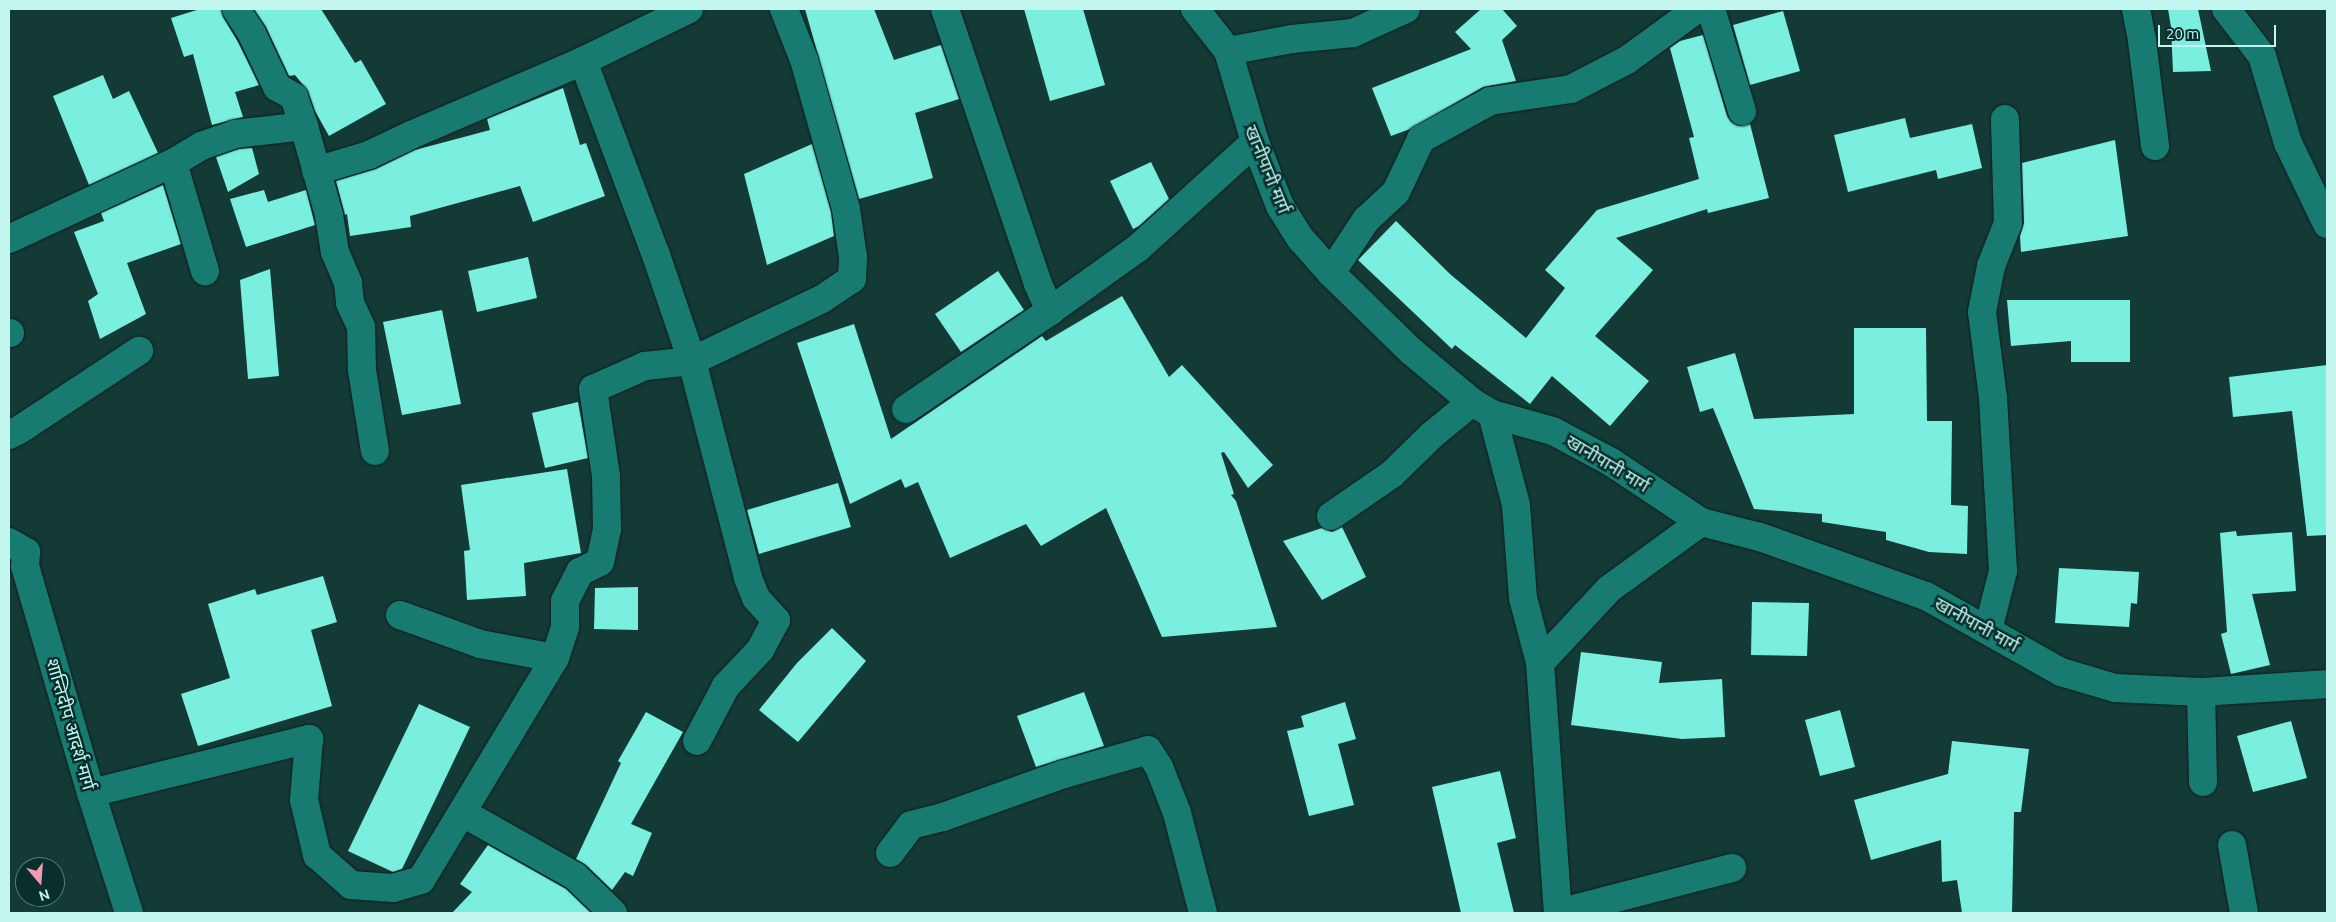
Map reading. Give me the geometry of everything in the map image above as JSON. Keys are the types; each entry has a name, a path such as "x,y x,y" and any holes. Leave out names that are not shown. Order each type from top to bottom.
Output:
{"street":[{"path":"236,9 252,34 277,87 294,97 304,126 329,215 335,252 348,283 350,303 361,327 362,370 375,451"},
{"path":"316,171 369,155 583,61 689,9"},
{"path":"91,793 309,739 304,800 317,855 350,885 393,888 421,880 555,658 565,627 565,601 580,572 600,562 607,529 606,476 594,389 645,366 692,361 822,298 852,279 853,257 846,209 804,60 784,9"},
{"path":"945,9 1038,284 1050,311"},
{"name":"खानीपानी मार्ग","path":"1194,9 1228,51 1255,142 1280,206 1301,239 1332,274 1411,351 1482,408 1553,430 1611,462 1701,522 1760,537 1926,596 2061,672 2115,688 2201,692 2327,684"},
{"path":"1228,51 1292,39 1354,33 1406,9"},
{"path":"1332,274 1366,220 1396,192 1421,139 1490,100 1571,89 1627,60 1697,9"},
{"path":"1711,9 1742,111"},
{"path":"2136,9 2142,41 2155,146"},
{"path":"2226,9 2262,56 2288,143 2327,224"},
{"path":"583,61 656,255 692,361 748,578 756,598 776,620 760,650 726,686 697,741"},
{"path":"1988,630 2003,571 1993,398 1982,312 1991,266 2008,223 2005,119"},
{"path":"9,239 174,163 202,146 234,134 304,126"},
{"path":"906,409 1050,311 1138,248 1255,142"},
{"path":"174,163 205,271"},
{"path":"9,435 20,430 139,351"},
{"path":"1331,516 1392,474 1432,435 1482,408 1516,504 1523,598 1540,663 1558,913 1732,868"},
{"path":"1540,663 1609,589 1701,522"},
{"name":"शान्तिदीप आदर्श मार्ग","path":"9,542 26,552 25,566 91,793 129,913"},
{"path":"400,615 480,644 555,658"},
{"path":"2201,692 2203,782"},
{"path":"890,853 911,825 943,817 1064,774 1148,750 1158,767 1177,813 1203,913"},
{"path":"463,812 575,876 613,913"},
{"path":"2232,844 2244,913"}],"building":[{"path":"200,9 221,9 223,17 238,42 259,85 235,92 243,117 212,125 193,54 184,57 171,18"},
{"path":"254,9 321,9 355,63 361,60 386,104 329,136 315,111 308,91 295,75 289,76 266,27"},
{"path":"805,9 874,9 894,60 941,45 959,99 915,113 933,178 859,199"},
{"path":"1024,9 1083,9 1105,85 1050,101"},
{"path":"1481,9 1502,9 1517,26 1502,40 1516,81 1483,87 1410,129 1391,136 1372,88 1471,49 1455,32"},
{"path":"2168,9 2198,9 2211,71 2173,72 2171,27"},
{"path":"1783,11 1800,71 1750,85 1733,25"},
{"path":"1703,35 1727,116 1731,122 1738,126 1750,124 1769,198 1708,213 1707,209 1616,238 1653,270 1595,336 1649,381 1610,426 1552,376 1530,404 1455,345 1452,349 1358,260 1396,221 1450,274 1526,338 1565,288 1545,270 1597,210 1699,179 1689,138 1694,137 1670,48 1680,41"},
{"path":"103,75 113,99 129,91 158,153 89,185 53,96"},
{"path":"563,88 580,145 586,143 605,196 533,222 520,186 410,216 411,227 350,236 347,214 345,215 336,181 376,169 415,150 490,130 487,119"},
{"path":"1905,118 1910,138 1972,124 1982,168 1938,179 1936,170 1848,192 1834,135"},
{"path":"2115,140 2128,236 2021,252 2020,236 2024,223 2022,163"},
{"path":"812,144 831,212 834,236 767,265 744,174"},
{"path":"252,148 259,174 228,192 216,157 239,149"},
{"path":"1151,162 1169,199 1139,226 1133,229 1110,181"},
{"path":"163,185 181,244 127,263 146,314 100,339 88,301 98,294 74,232 104,221 101,213"},
{"path":"264,190 268,202 306,190 315,225 246,247 230,199"},
{"path":"528,257 537,298 477,312 468,271"},
{"path":"270,269 279,376 248,379 240,280"},
{"path":"998,271 1024,310 961,352 935,314"},
{"path":"1122,296 1169,377 1182,365 1273,465 1248,488 1224,452 1221,453 1234,494 1231,495 1236,501 1277,627 1162,637 1106,508 1041,546 1026,524 950,558 918,482 905,488 901,479 850,504 797,343 854,324 891,439 1042,336 1046,341"},
{"path":"2007,300 2130,300 2130,362 2071,362 2071,341 2011,346"},
{"path":"442,310 461,404 402,415 383,322"},
{"path":"1854,328 1926,328 1927,421 1952,421 1951,505 1968,506 1967,554 1929,552 1886,540 1886,532 1822,522 1822,514 1754,509 1713,408 1700,412 1687,367 1735,353 1754,419 1854,414"},
{"path":"2327,365 2327,535 2307,536 2292,411 2233,417 2229,377"},
{"path":"578,402 588,458 545,468 532,413"},
{"path":"567,469 581,553 524,563 526,596 467,600 464,551 470,550 461,485"},
{"path":"838,483 851,527 759,554 747,510"},
{"path":"1342,527 1366,577 1322,600 1283,541 1322,528 1332,532"},
{"path":"2236,531 2237,536 2292,532 2296,591 2252,594 2270,665 2231,674 2221,634 2227,632 2220,533"},
{"path":"2059,568 2139,572 2137,604 2131,603 2129,627 2055,623"},
{"path":"323,576 337,622 311,630 332,706 198,746 181,694 230,678 208,604 255,589 257,595"},
{"path":"638,587 638,630 594,629 595,588"},
{"path":"1752,602 1809,603 1807,656 1751,655"},
{"path":"832,628 866,661 798,742 759,710 797,663"},
{"path":"1581,652 1662,662 1659,683 1722,679 1725,737 1682,739 1571,725"},
{"path":"1084,692 1104,746 1036,767 1017,716"},
{"path":"1345,702 1356,739 1338,744 1354,805 1309,816 1287,731 1304,727 1301,716"},
{"path":"419,704 470,727 402,869 393,872 348,851"},
{"path":"1840,710 1855,767 1820,776 1805,720"},
{"path":"646,712 683,732 631,824 652,833 633,876 625,872 612,890 586,865 576,859 621,763 618,761"},
{"path":"2291,721 2307,778 2253,792 2237,736"},
{"path":"1952,741 2029,749 2021,812 2014,812 2012,913 1962,913 1957,880 1942,882 1941,840 1871,860 1854,800 1948,774"},
{"path":"1500,771 1516,838 1497,843 1514,913 1461,913 1432,787"},
{"path":"488,845 566,889 591,913 452,913 472,892 460,884"}]}
